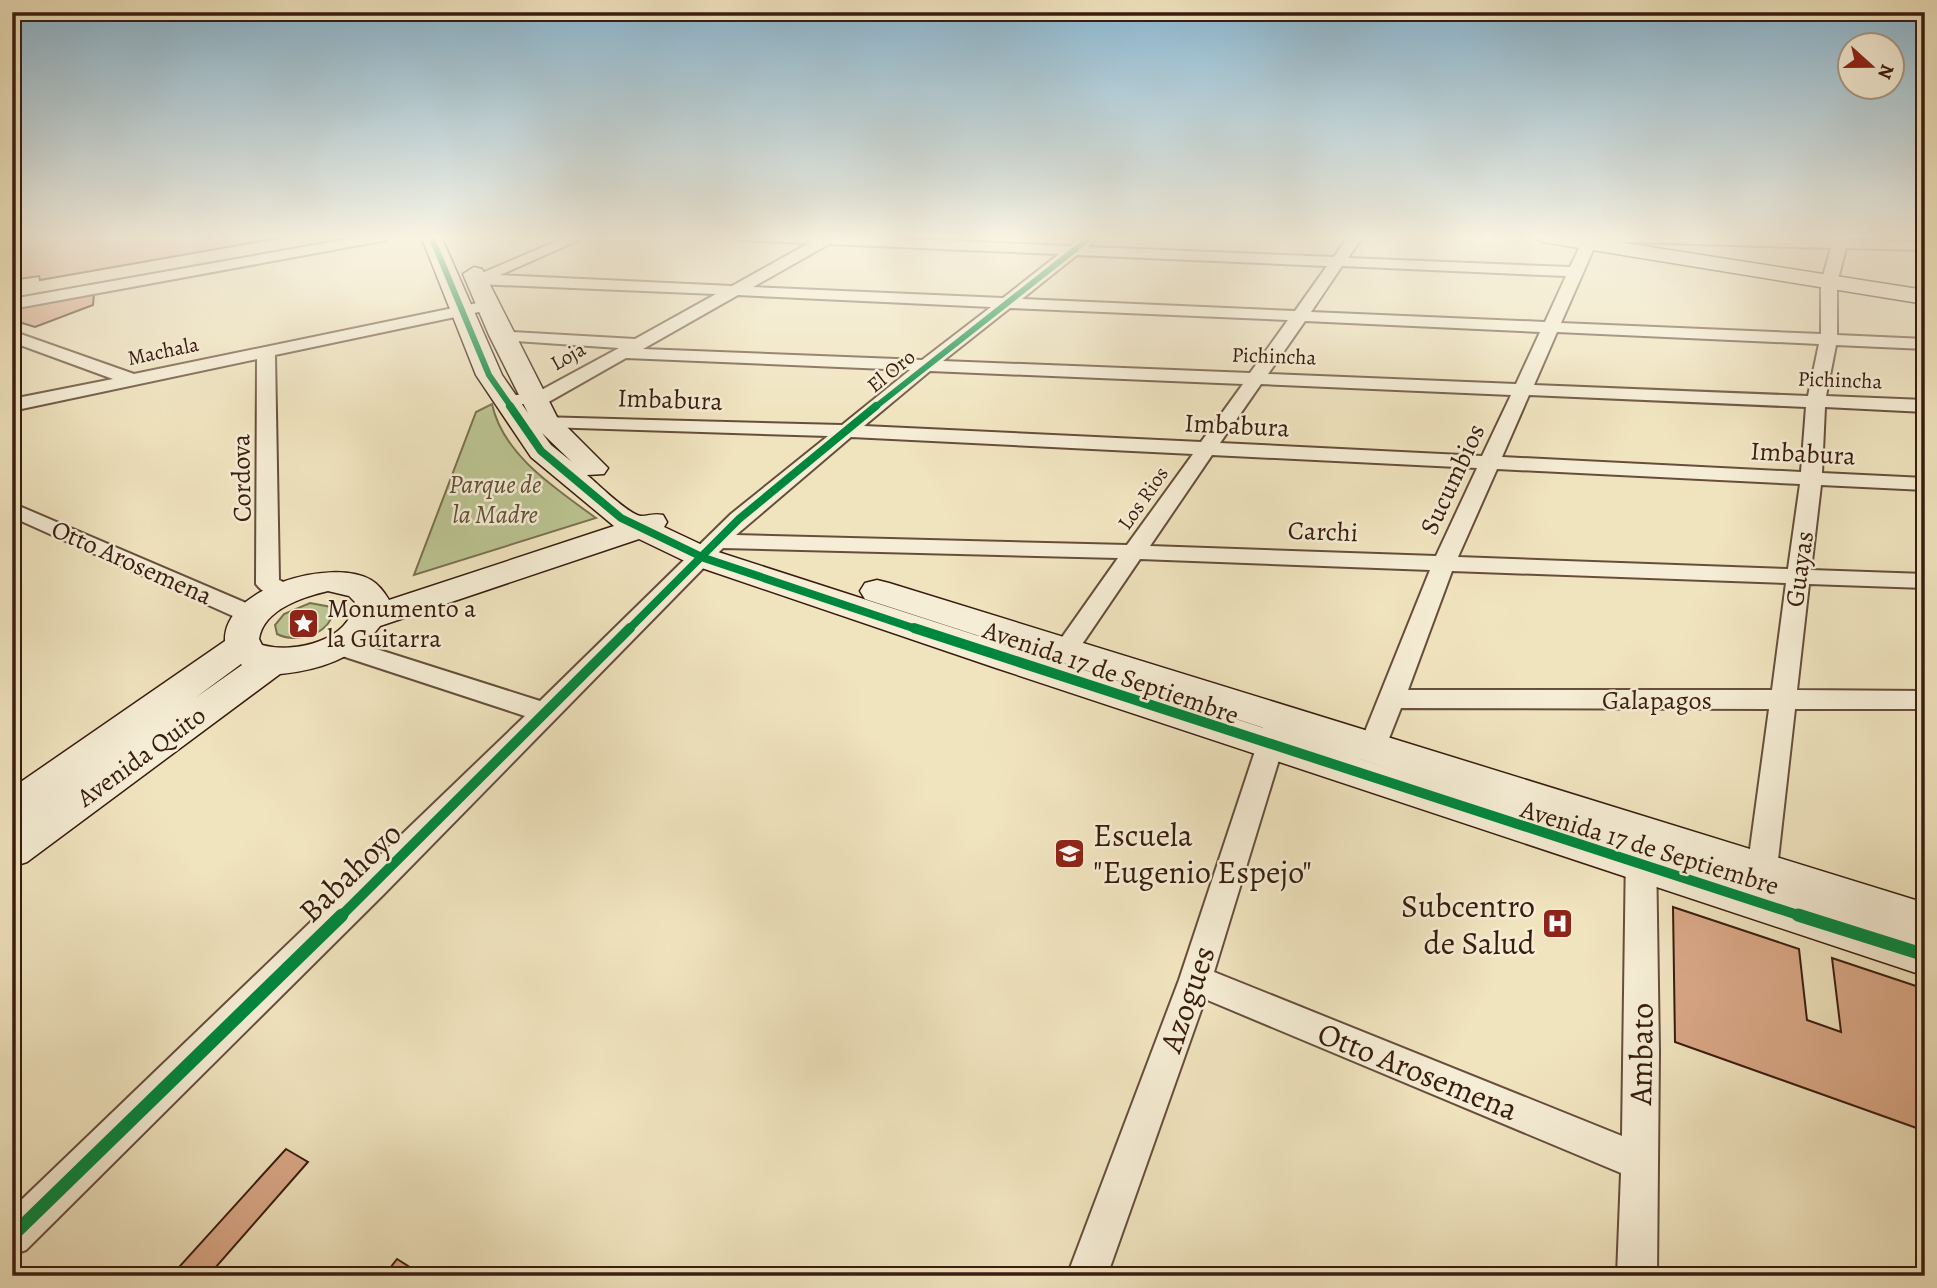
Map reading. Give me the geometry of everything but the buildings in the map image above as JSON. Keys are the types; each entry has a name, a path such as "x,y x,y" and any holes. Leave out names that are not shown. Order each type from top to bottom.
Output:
{"street":[{"path":"12,304 56,296"},
{"name":"Avenida 17 de Septiembre","path":"468,296 476,309 502,335 542,410 578,456 643,518"},
{"name":"Avenida 17 de Septiembre","path":"476,296 489,375 541,451 643,518 711,549 1275,734 1760,888 1925,955"},
{"name":"Loja","path":"506,400 542,410 628,349 722,296"},
{"path":"884,296 1925,344"},
{"name":"El Oro","path":"711,549 739,519 1015,296"},
{"name":"Los Rios","path":"1065,650 1313,296"},
{"name":"Sucumbios","path":"1372,749 1444,563 1566,296"},
{"name":"Guayas","path":"1760,888 1781,700 1811,479 1816,402 1829,338 1830,296"},
{"name":"Machala","path":"12,405 476,309"},
{"name":"Pichincha","path":"502,335 628,349 928,364 1925,406"},
{"path":"12,336 134,380"},
{"name":"Cordova","path":"266,353 268,584 286,592"},
{"name":"Imbabura","path":"542,410 847,431 1925,484"},
{"name":"Otto Arosemena","path":"12,509 255,641"},
{"path":"371,606 643,518"},
{"name":"Avenida 17 de Septiembre","path":"711,549 1065,650 1275,734 1372,749 1641,850"},
{"name":"Carchi","path":"711,549 1133,552 1925,581"},
{"name":"Babahoyo","path":"12,1236 711,549"},
{"path":"328,581 362,587 371,606 363,628 339,646 303,659 255,641 286,592 328,581"},
{"name":"Avenida Quito","path":"20,795 255,641"},
{"name":"Avenida Quito","path":"12,850 255,641"},
{"path":"339,646 546,713"},
{"name":"Galapagos","path":"1390,699 1925,700"},
{"name":"Azogues","path":"1087,1276 1195,981 1275,734"},
{"name":"Ambato","path":"1637,1276 1641,850"},
{"name":"Avenida 17 de Septiembre","path":"1760,888 1925,923"},
{"name":"Otto Arosemena","path":"1195,981 1640,1162"}],"green space":[{"name":"Parque de la Madre","path":"492,404 507,439 519,455 548,482 596,518 414,575 476,412"},
{"path":"310,603 331,607 333,612 325,627 319,632 302,637 277,634 275,625 284,614"}],"cycle path":[{"path":"456,296 489,375 541,451 621,518 704,558 1313,760 1925,955"},
{"path":"12,1236 372,886 739,519 1015,296"}],"place":[{"name":"Monumento a la Guitarra","path":"304,623"},
{"name":"Escuela \"Eugenio Espejo\"","path":"1070,853"},
{"name":"Subcentro de Salud","path":"1558,924"}]}
